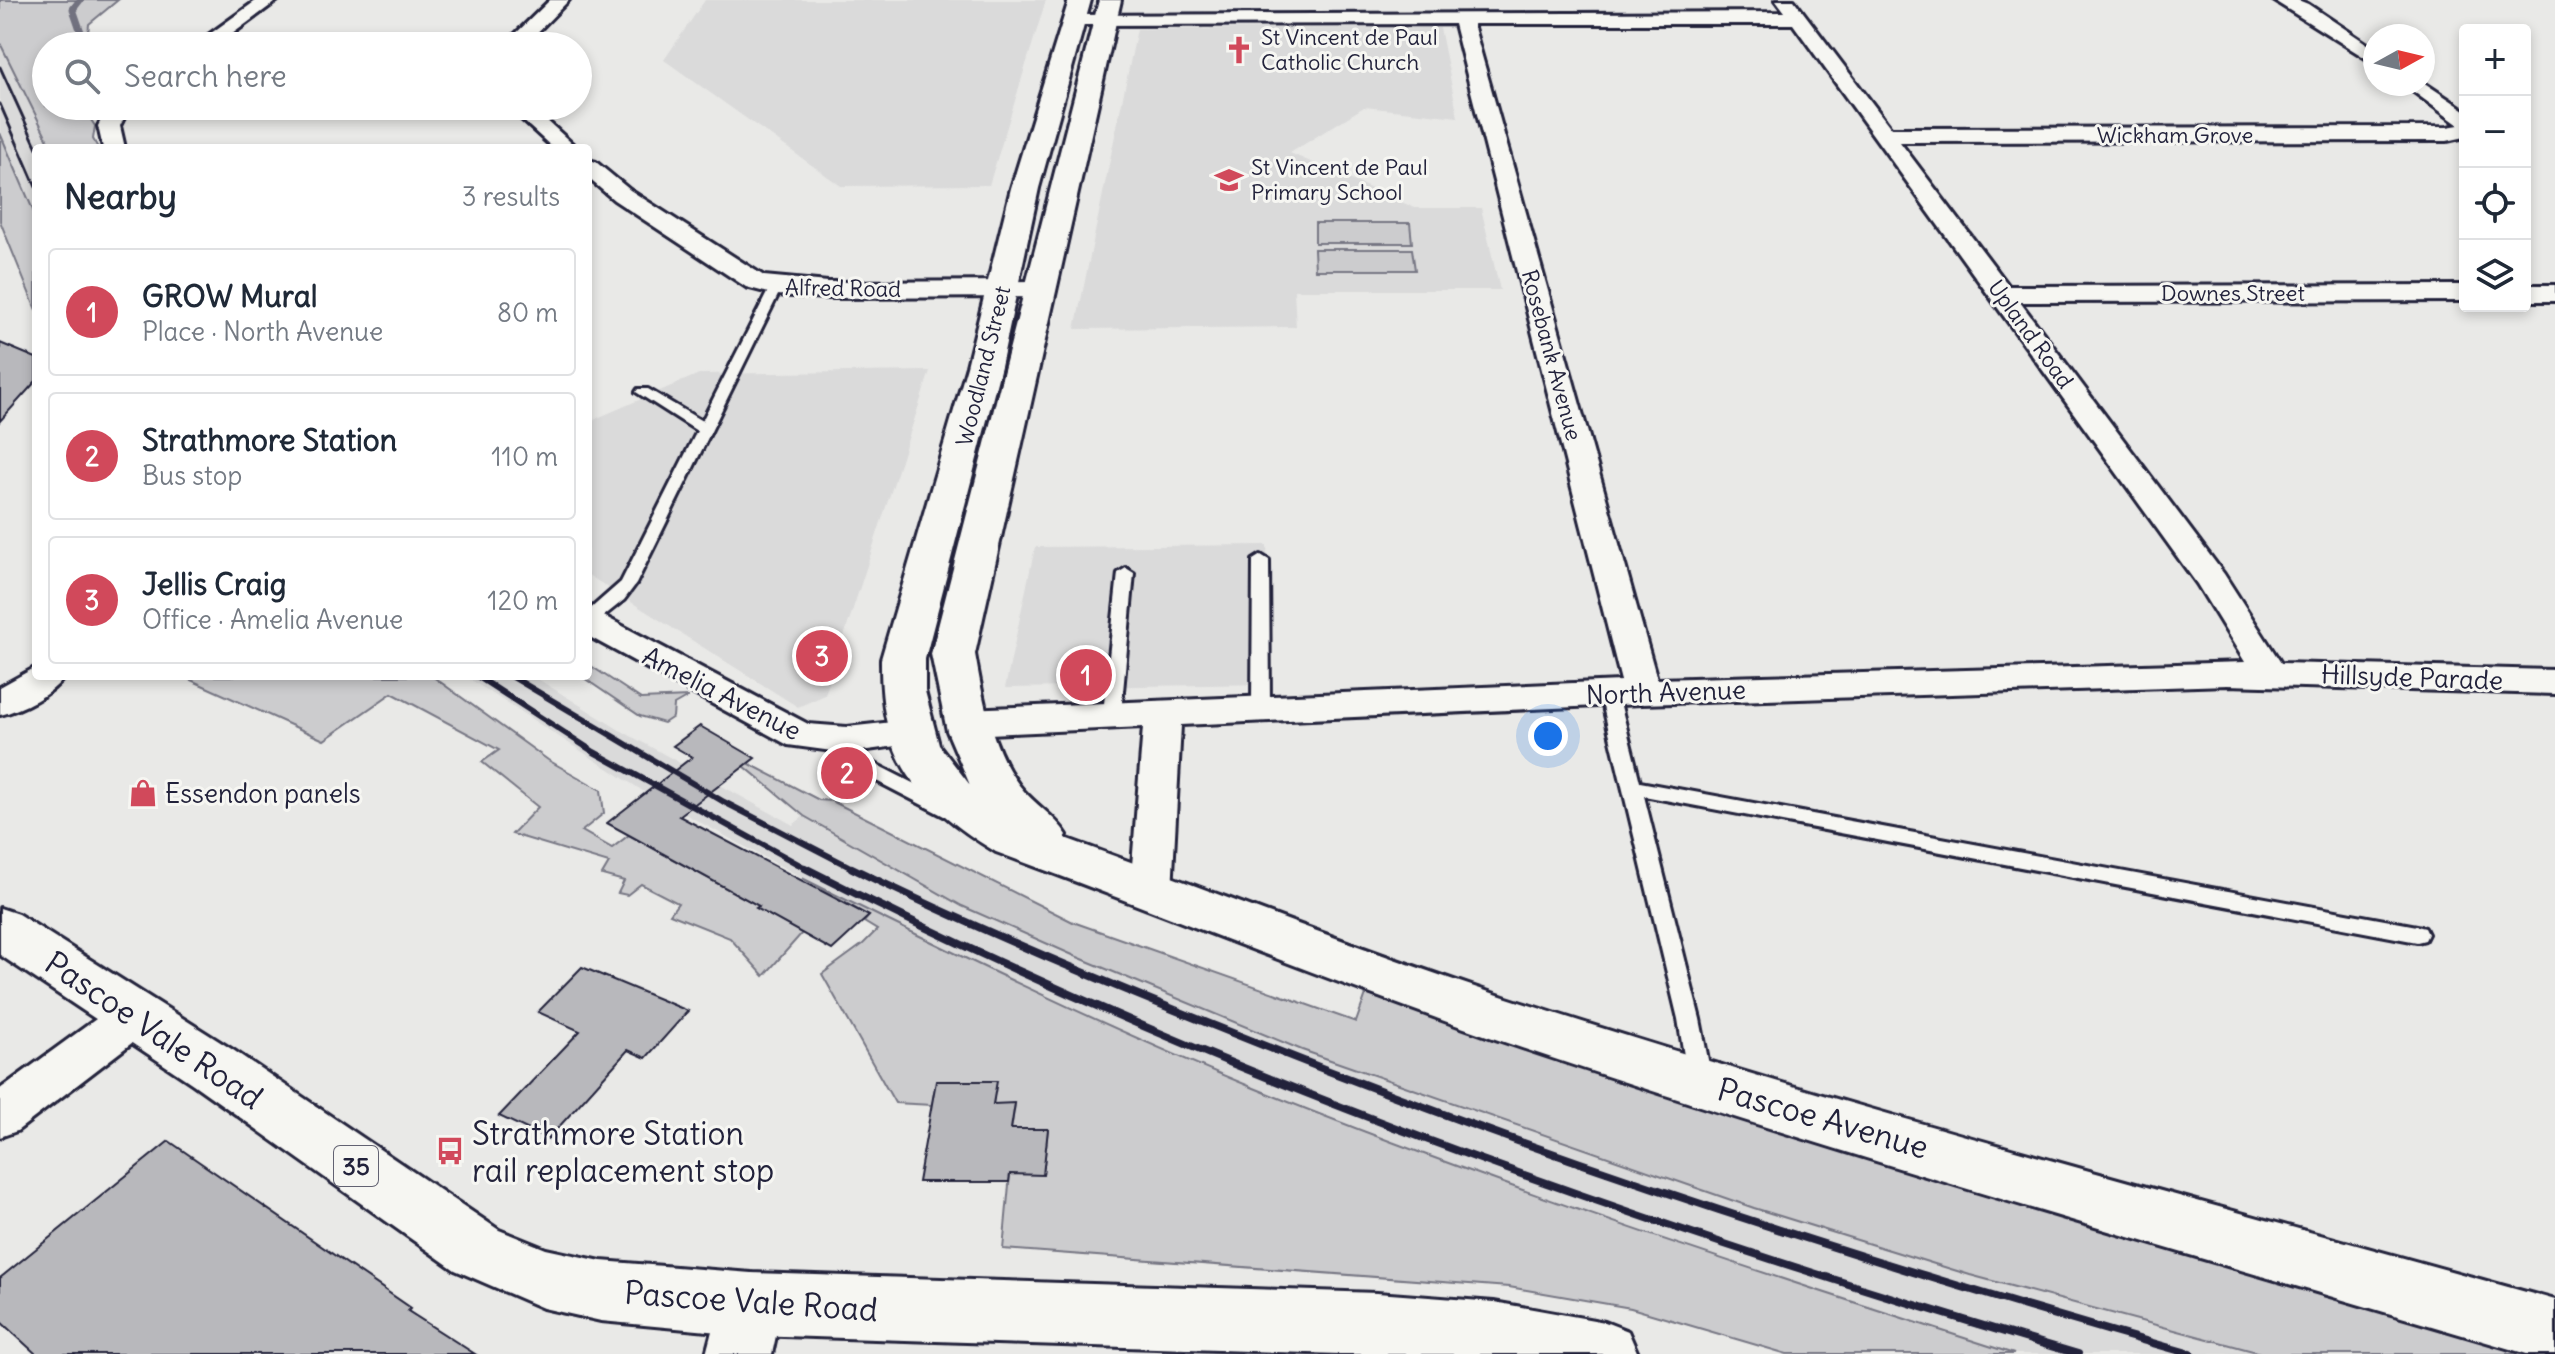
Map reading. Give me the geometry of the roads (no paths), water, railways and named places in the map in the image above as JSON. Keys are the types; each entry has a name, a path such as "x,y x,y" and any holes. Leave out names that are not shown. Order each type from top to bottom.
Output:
{"main road":[{"name":"Woodland Street","path":"911,733 903,703 903,659 1021,289 1092,9"},
{"name":"Woodland Street","path":"966,722 953,654 1021,289"},
{"path":"911,733 966,722"},
{"name":"Pascoe Avenue","path":"966,722 991,782 1004,804 1039,834 1127,881"},
{"name":"Pascoe Avenue","path":"911,733 933,778 954,801 978,820 1013,839 1357,969 1701,1082 2555,1331"},
{"name":"Pascoe Vale Road","path":"0,928 477,1250 543,1278 745,1329 1377,1324 1494,1334 1605,1354"}],"street":[{"path":"223,32 269,0"},
{"path":"527,32 560,0"},
{"path":"2282,0 2301,8 2363,50"},
{"path":"1092,9 1462,18 1792,9"},
{"name":"Upland Road","path":"1792,9 2212,581 2270,673"},
{"name":"Rosebank Avenue","path":"1462,18 1626,693"},
{"path":"2430,96 2459,116"},
{"path":"109,120 108,133 112,144"},
{"path":"534,120 561,144"},
{"name":"Wickham Grove","path":"1884,135 2447,134 2459,131"},
{"name":"Alfred Road","path":"592,170 622,195 744,277 776,287 828,290 1021,289"},
{"name":"Downes Street","path":"2001,294 2459,293"},
{"path":"2531,293 2555,293"},
{"name":"Amelia Avenue","path":"592,623 801,736 832,740 911,733"},
{"name":"North Avenue","path":"966,722 1112,713 1626,693 2270,673"},
{"name":"Hillsyde Parade","path":"2270,673 2555,682"},
{"path":"0,703 40,680"},
{"path":"1127,881 1163,711"},
{"path":"0,1116 134,1016"}],"lane":[{"path":"592,618 628,584 776,287"},
{"path":"643,392 705,429"},
{"path":"1261,560 1261,707"},
{"path":"1112,713 1126,573"},
{"path":"1626,693 1631,787 1689,1019 1701,1082"},
{"path":"832,740 839,753 854,762 946,809 978,820"},
{"path":"1631,787 2417,934"}],"waterway":[{"path":"80,0 73,9 81,32"}],"railway":[{"path":"0,67 35,144"},
{"path":"0,104 32,178"},
{"path":"483,680 594,752 808,870"},
{"path":"518,680 724,802 853,869"},
{"path":"853,869 1093,976 1475,1126 1711,1208 1950,1284 2191,1354"},
{"path":"808,870 958,943 1113,1013 1430,1141 1752,1253 2078,1354"}],"place":[{"name":"St Vincent de Paul Catholic Church","path":"1239,50"},
{"name":"St Vincent de Paul Primary School","path":"1229,180"},
{"name":"Jellis Craig","path":"822,656"},
{"name":"GROW Mural","path":"1086,675"},
{"name":"Strathmore Station","path":"847,773"},
{"name":"Essendon panels","path":"143,793"},
{"name":"Strathmore Station rail replacement stop","path":"450,1151"}]}
